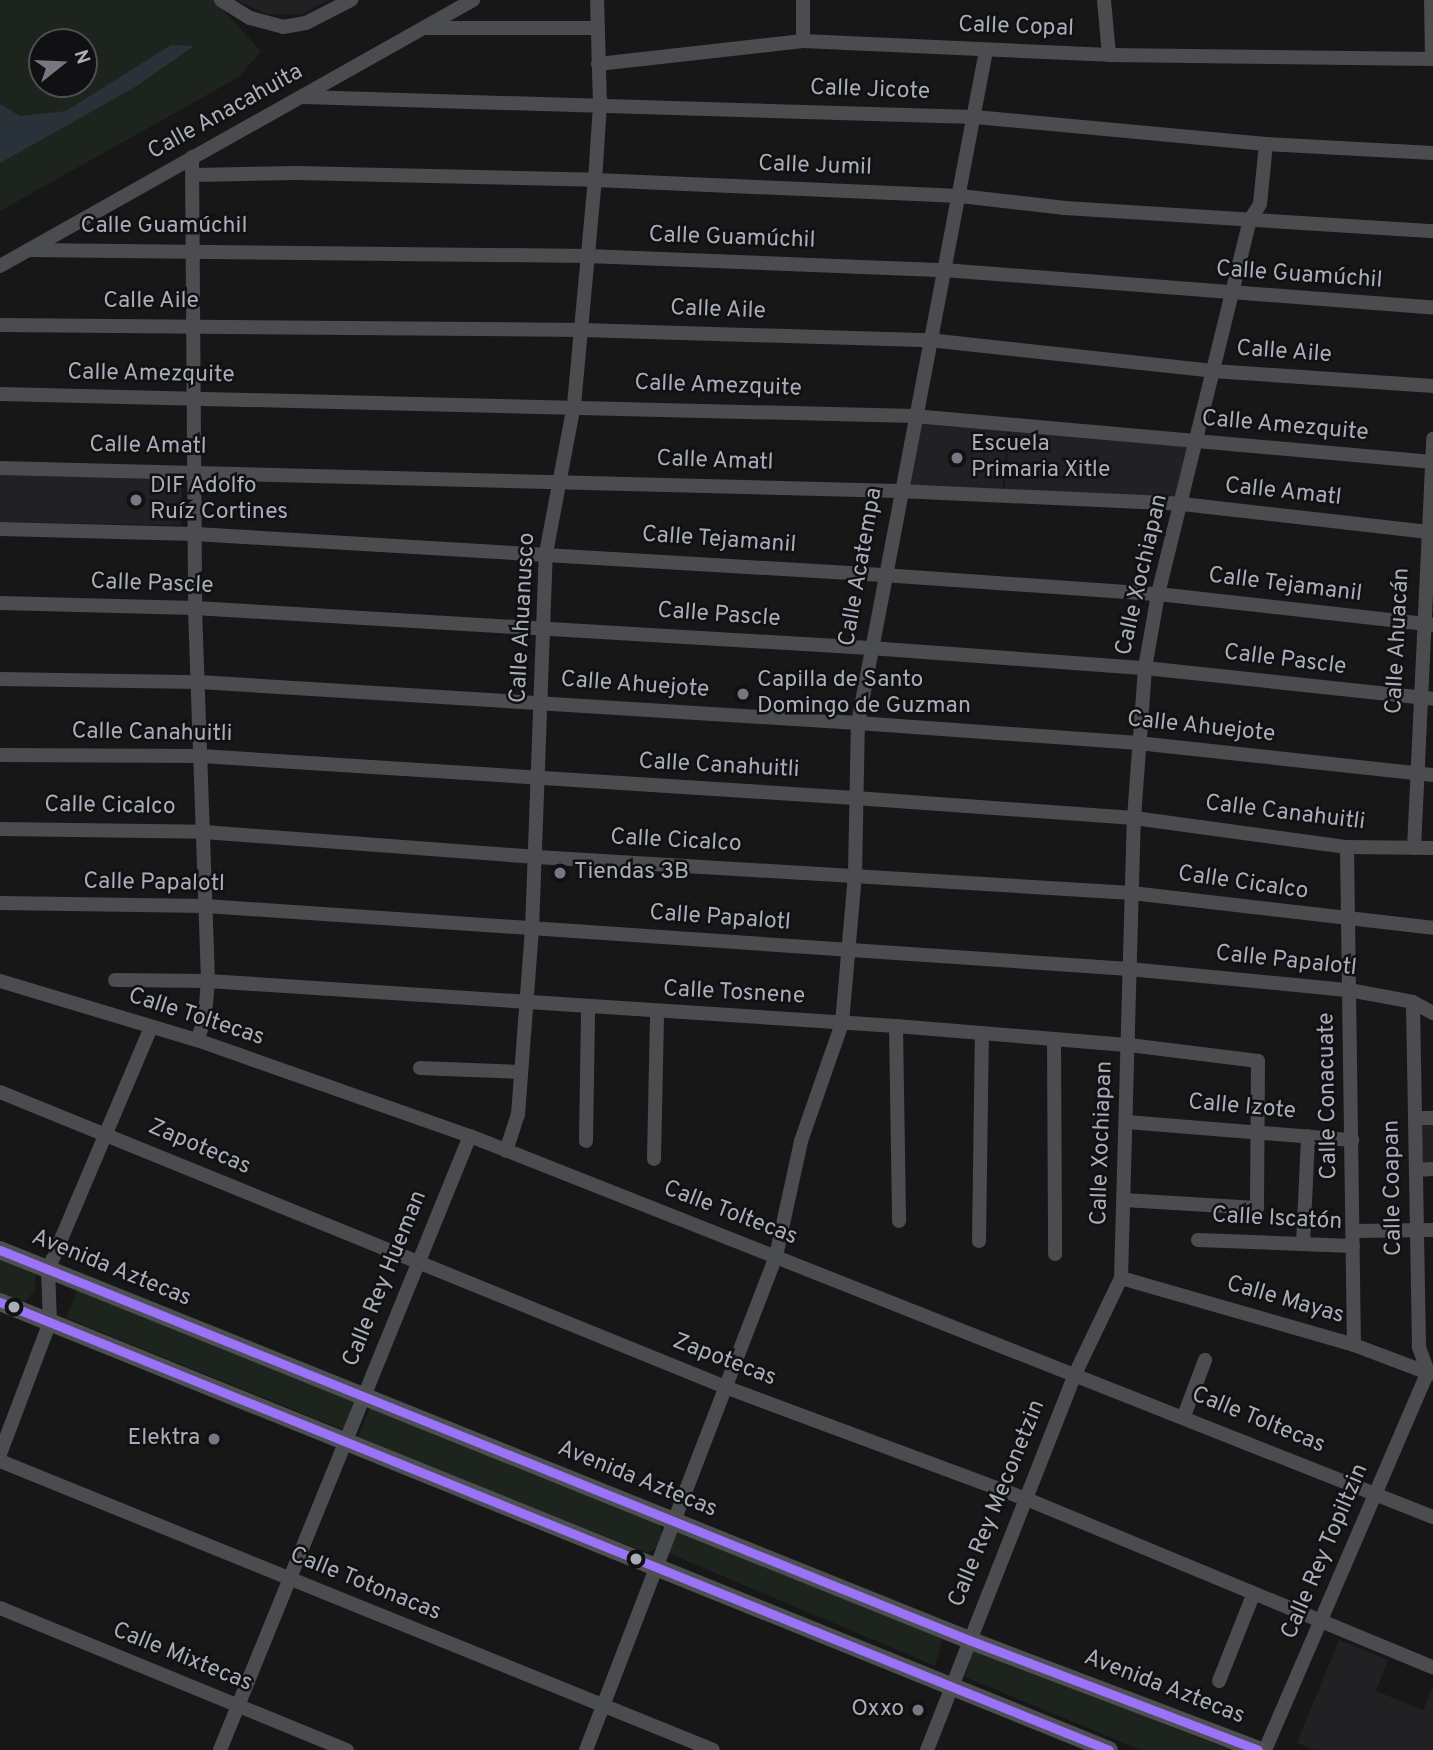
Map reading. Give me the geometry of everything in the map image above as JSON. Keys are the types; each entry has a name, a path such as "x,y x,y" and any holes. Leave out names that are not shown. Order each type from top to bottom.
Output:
{"main road":[{"name":"Avenida Aztecas","path":"0,1250 970,1640 1258,1750"},
{"path":"0,1302 1108,1750"}],"street":[{"path":"221,0 250,18 284,27 306,23 351,0"},
{"name":"Calle Anacahuita","path":"0,266 473,0"},
{"name":"Calle Ahuanusco","path":"506,1151 518,1115 537,857 546,552 575,405 595,180 600,105 597,0"},
{"path":"803,0 803,41"},
{"path":"1104,0 1109,55"},
{"path":"1431,0 1433,59"},
{"path":"421,28 598,27"},
{"name":"Calle Copal","path":"598,64 803,41 1109,55 1433,59"},
{"name":"Calle Acatempa","path":"586,1750 776,1256 804,1130 842,1023 851,950 858,723 899,491 960,195 986,51"},
{"name":"Calle Jicote","path":"304,97 975,117 1266,144 1433,152"},
{"name":"Calle Xochiapan","path":"1121,1278 1134,818 1146,668 1158,594 1213,370 1250,220 1260,204 1266,144"},
{"path":"192,157 195,248 195,608 208,981 205,1019 197,1040"},
{"name":"Calle Jumil","path":"193,176 296,173 595,180 960,195 1065,208 1433,231"},
{"name":"Calle Guamúchil","path":"28,250 195,248 588,256 944,270 1433,309"},
{"name":"Calle Aile","path":"0,325 194,324 582,330 929,341 1213,370 1433,386"},
{"name":"Calle Amezquite","path":"0,394 575,405 914,416 1197,443 1432,461"},
{"name":"Calle Ahuacán","path":"1414,848 1415,775 1426,699 1430,551 1428,532 1433,438"},
{"name":"Calle Amatl","path":"0,468 195,470 899,491 1182,504 1428,532"},
{"name":"Calle Tejamanil","path":"0,529 195,534 546,552 1158,594 1428,625"},
{"name":"Calle Pascle","path":"0,603 195,608 870,648 1146,668 1426,699"},
{"name":"Calle Ahuejote","path":"0,679 199,682 858,723 1138,744 1433,775"},
{"name":"Calle Canahuitli","path":"0,755 201,756 538,780 855,798 1134,818 1347,847 1433,848"},
{"name":"Calle Cicalco","path":"0,829 204,832 537,857 1132,892 1349,921 1433,928"},
{"name":"Calle Conacuate","path":"1347,847 1353,1345"},
{"name":"Calle Papalotl","path":"0,904 206,906 1129,969 1349,990 1413,1002 1433,1013"},
{"name":"Calle Tosnene","path":"115,980 208,981 657,1013 896,1026 1129,1045 1258,1061 1259,1132"},
{"name":"Calle Toltecas","path":"0,981 197,1040 470,1136 1184,1416 1433,1517"},
{"name":"Calle Coapan","path":"1413,1002 1418,1230 1426,1288 1426,1347 1430,1373"},
{"path":"586,1141 588,1008"},
{"path":"654,1159 657,1013"},
{"path":"896,1026 899,1222"},
{"path":"0,1454 50,1322 48,1270 151,1027"},
{"path":"979,1241 982,1034"},
{"path":"1054,1040 1055,1254"},
{"path":"420,1068 520,1072"},
{"name":"Zapotecas","path":"0,1092 725,1387 1024,1498 1320,1623 1433,1667"},
{"path":"1415,1118 1433,1118"},
{"name":"Calle Izote","path":"1127,1122 1352,1140"},
{"path":"1124,1200 1257,1208 1259,1132"},
{"name":"Calle Rey Hueman","path":"220,1750 416,1263 470,1136"},
{"path":"1303,1244 1308,1136"},
{"path":"1416,1170 1433,1170"},
{"path":"1353,1231 1433,1230"},
{"name":"Calle Iscatón","path":"1198,1240 1353,1247"},
{"name":"Calle Mayas","path":"1121,1278 1353,1345 1430,1373"},
{"name":"Calle Rey Meconetzin","path":"927,1750 1074,1374 1121,1278"},
{"path":"1184,1416 1205,1360"},
{"name":"Calle Rey Topiltzin","path":"1265,1750 1430,1373"},
{"name":"Calle Totonacas","path":"0,1461 713,1750"},
{"path":"1219,1681 1253,1595"},
{"name":"Calle Mixtecas","path":"0,1608 347,1750"}],"shaded area":[{"path":"0,0 214,0 261,51 239,77 0,211"},
{"path":"236,0 328,0 303,14 266,14"},
{"path":"171,45 194,46 135,87 0,163 0,104 20,116 66,111 87,98 98,98 98,91"},
{"name":"Escuela Primaria Xitle","path":"917,420 1008,428 1002,496 911,488"},
{"path":"1010,429 1191,446 1180,500 1004,492"},
{"path":"0,472 182,475 181,525 0,522"},
{"path":"1420,1122 1433,1122 1433,1166 1420,1166"},
{"path":"0,1258 36,1273 35,1290 24,1303 0,1293"},
{"path":"78,1288 355,1400 343,1430 66,1318"},
{"path":"370,1407 659,1524 665,1542 648,1553 357,1440"},
{"path":"672,1529 943,1638 935,1666 668,1553"},
{"path":"1339,1640 1388,1660 1376,1691 1423,1710 1433,1686 1433,1750 1315,1750 1297,1743"},
{"path":"972,1650 1231,1750 1141,1750 965,1677"}],"transit line":[{"path":"0,1250 969,1640 1258,1750"},
{"path":"0,1302 1109,1750"}],"place":[{"name":"Escuela Primaria Xitle","path":"957,458"},
{"name":"DIF Adolfo Ruíz Cortines","path":"136,500"},
{"name":"Capilla de Santo Domingo de Guzman","path":"743,694"},
{"name":"Tiendas 3B","path":"560,873"},
{"name":"Elektra","path":"214,1439"},
{"name":"Oxxo","path":"918,1710"}]}
